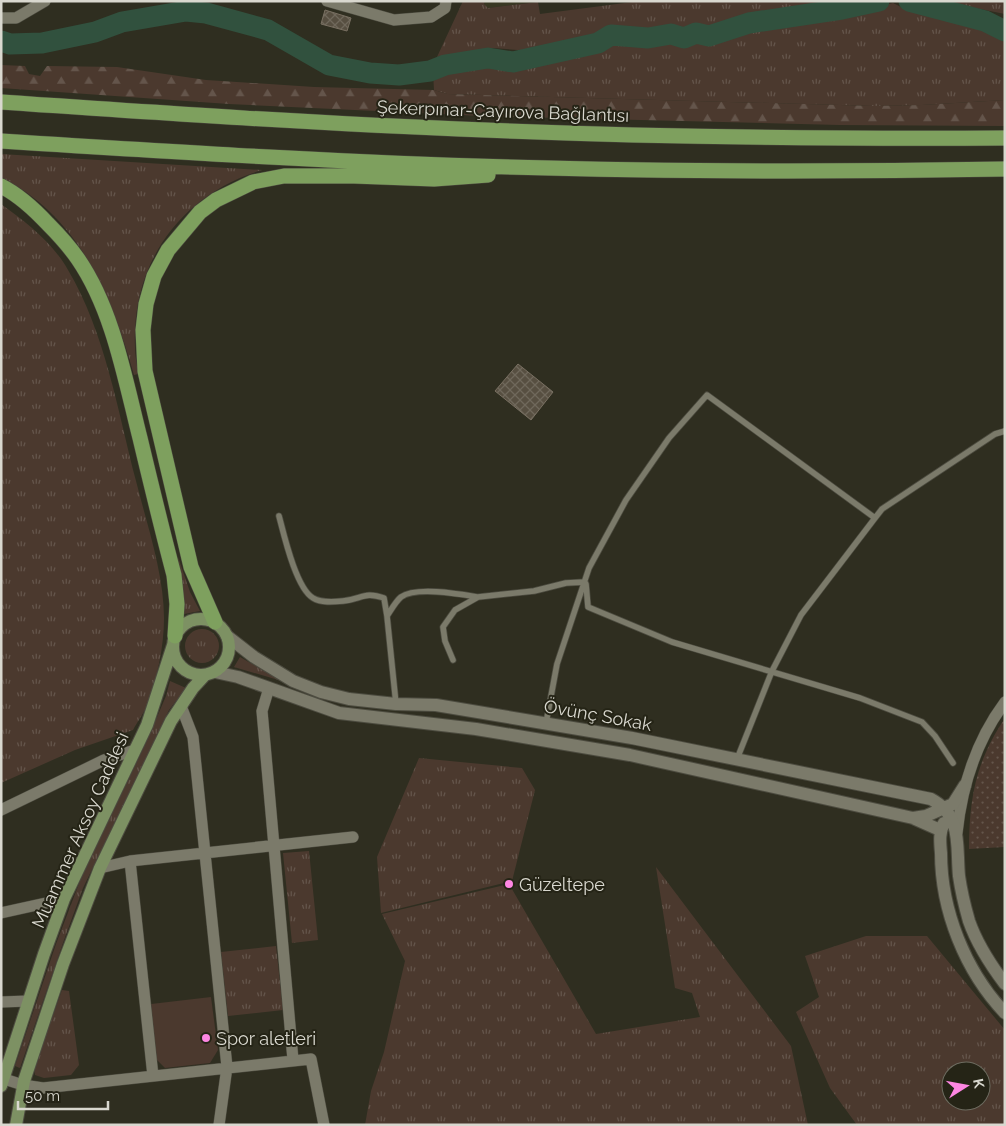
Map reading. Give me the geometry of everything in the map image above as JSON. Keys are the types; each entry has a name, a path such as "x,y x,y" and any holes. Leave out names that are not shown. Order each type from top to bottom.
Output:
{"highway":[{"name":"Şekerpınar-Çayırova Bağlantısı","path":"1,102 262,120 495,131 794,138 1005,138"},
{"path":"1,141 199,153 474,166 816,172 1005,169"},
{"path":"215,622 191,567 145,371 143,330 146,304 154,276 168,250 200,212 216,200 253,182 284,176 434,179 588,169"},
{"path":"1,186 29,205 62,239 78,259 104,308 126,380 174,575 177,604 174,641"}],"main road":[{"path":"16,1125 23,1085 63,964 100,868 167,730 181,706 193,688 222,667 229,652 227,636 222,628 215,622 206,619 196,619 180,628 174,641 174,652 180,666 191,674 210,674"},
{"name":"Muammer Aksoy Caddesi","path":"2,1081 64,900 147,725 174,641"}],"street":[{"path":"1,18 16,18 45,1"},
{"path":"326,1 394,20 431,17 445,8 446,1"},
{"name":"Övünç Sokak","path":"227,636 254,657 293,681 321,692 349,699 396,704 436,705 546,723 632,738 931,798 943,805 957,833"},
{"name":"Övünç Sokak","path":"210,674 238,677 339,713 476,729 630,754 913,818 940,830"},
{"path":"269,688 262,711 294,1060"},
{"path":"1005,702 981,740 965,785 957,833 959,877 970,921 985,957 1005,984"},
{"path":"181,706 194,737 226,1067 219,1125"},
{"path":"1,810 104,760 135,750"},
{"path":"913,818 926,816 952,804 965,785"},
{"path":"948,813 940,830 941,867 946,904 964,954 991,999 1005,1013"},
{"path":"100,868 130,861 353,837"},
{"path":"130,861 153,1076"},
{"path":"1,913 64,900"},
{"path":"1,1002 28,1001"},
{"path":"2,1081 42,1088 311,1059 324,1125"}],"lane":[{"path":"546,723 557,664 589,568 626,500 669,438 707,395 875,518"},
{"path":"737,759 772,671 801,615 882,509 995,434 1005,431"},
{"path":"279,516 297,576 310,597 321,602 344,601 372,594 384,598 396,704"},
{"path":"387,616 401,597 418,591 478,597 534,591 566,583 585,582"},
{"path":"585,582 588,607 672,642 860,698 922,722 935,736 953,763"},
{"path":"453,660 445,642 443,626 455,610 478,597"}],"shaded area":[{"path":"485,1 543,1 488,8 484,4"}],"green space":[{"path":"463,1 485,1 484,4 488,8 538,2 540,14 640,1 827,1 719,26 705,25 687,29 611,29 597,35 531,51 493,48 437,57"},
{"path":"940,1 1005,1 1005,14"},
{"path":"893,3 905,9 955,23 981,26 1005,36 1005,100 874,106 447,94 434,90 433,71 476,64 518,66 549,61 613,43 684,44 695,40 709,41 773,23 817,18"},
{"path":"1,65 25,66 29,74 40,76 47,66 117,67 206,80 314,87 434,90 447,94 874,106 1005,100 1005,126 840,125 482,116 229,104 1,88"},
{"path":"1,154 262,170 233,181 207,196 185,214 167,236 152,260 142,287 136,316 135,350 138,374 134,375 115,316 103,288 88,261 72,236 52,214 28,194 1,177"},
{"path":"1,204 29,226 55,251 68,270 92,319 109,373 154,550 161,584 164,629 159,663 153,686 145,710 133,730 75,750 1,783"},
{"path":"178,557 190,592 200,611 184,614"},
{"path":"202,629 209,630 214,634 218,639 218,653 214,658 209,662 202,663 195,662 190,658 186,653 185,646 186,639 190,634 195,630"},
{"path":"240,657 282,681 234,667"},
{"path":"170,681 186,688 169,710 83,888 20,1068 15,1066 56,944 80,881 146,743 166,696"},
{"path":"1005,718 1005,847 969,849 969,830 976,780 987,749"},
{"path":"419,758 522,768 535,790 512,881 381,913 377,857"},
{"path":"309,851 318,940 292,943 283,853"},
{"name":"Güzeltepe","path":"656,867 791,1046 808,1125 365,1125 371,1091 384,1052 405,961 382,914 509,884 596,1034 700,1017 692,993 675,988"},
{"path":"866,936 927,936 1005,1030 1005,1125 857,1125 830,1088 796,1012 819,997 805,956"},
{"path":"276,946 283,1010 228,1016 221,952"},
{"path":"62,990 69,991 79,1065 71,1075 44,1078 35,1075 34,1069"},
{"path":"211,997 218,1050 210,1063 165,1068 157,1060 151,1004"}],"building":[{"path":"325,10 351,18 347,31 321,24"},
{"path":"518,364 553,392 531,420 495,391"}],"waterway":[{"path":"1,41 10,44 42,43 95,32 122,22 186,11 206,13 268,30 329,65 370,73 399,75 430,71 445,65 488,58 513,62 598,43 611,35 648,38 671,34 684,38 696,33 709,36 749,23 842,9 879,1"},
{"path":"909,1 985,21 1005,31"}],"place":[{"name":"Güzeltepe","path":"509,884"},
{"name":"Spor aletleri","path":"206,1038"}]}
